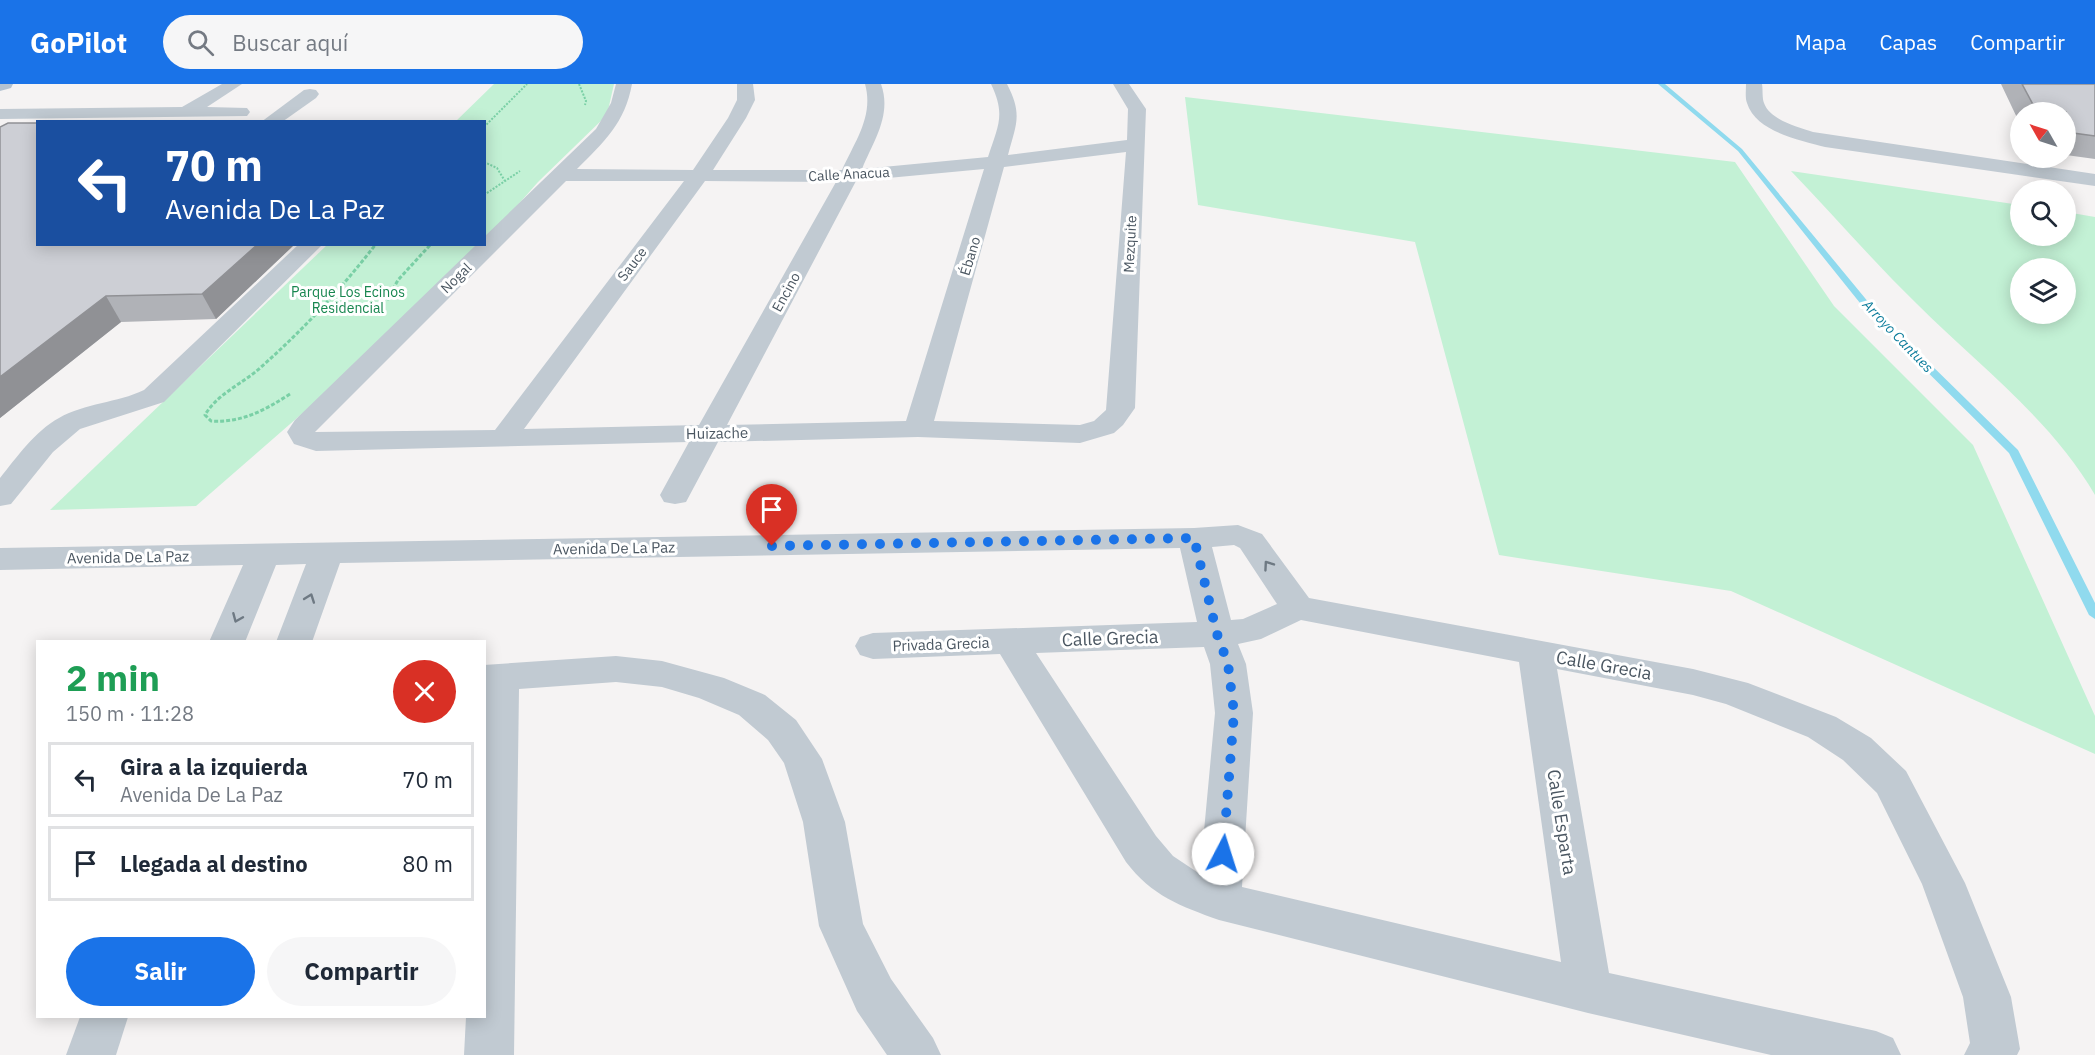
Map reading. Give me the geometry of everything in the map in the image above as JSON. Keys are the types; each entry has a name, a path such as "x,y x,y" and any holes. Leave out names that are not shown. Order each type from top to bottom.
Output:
{"main road":[{"path":"0,86 5,84"}],"street":[{"path":"187,112 234,84"},
{"name":"Nogal","path":"304,438 301,432 305,426 604,132 620,103 624,84"},
{"name":"Sauce","path":"503,438 698,177 737,118 746,100 746,84"},
{"name":"Encino","path":"675,495 849,176 876,118 878,100 873,84"},
{"name":"Ébano","path":"918,429 1009,118 1008,102 999,84"},
{"name":"Mezquite","path":"1120,408 1137,109 1121,84"},
{"path":"1754,84 1755,103 1768,119 1790,130 1825,141 2095,180"},
{"path":"273,120 310,94"},
{"path":"0,114 241,112"},
{"path":"0,132 36,130"},
{"name":"Calle Anacua","path":"561,175 849,176 998,162 1136,145"},
{"path":"0,497 13,468 61,429 69,424 137,404 154,396 310,246"},
{"name":"Huizache","path":"304,438 316,442 918,429 1086,433 1104,428 1114,421 1120,408"},
{"name":"Avenida De La Paz","path":"0,560 1194,538 1238,535 1251,541 1298,608"},
{"path":"1194,538 1217,634 1228,664 1234,713 1219,901"},
{"path":"295,640 327,554"},
{"path":"228,640 264,555"},
{"name":"Calle Grecia","path":"1010,642 1217,634 1250,630 1298,608 1693,682 1735,693 1822,727 1857,749 1892,782 1942,883 1987,997 1995,1049 1989,1055"},
{"path":"1010,642 1156,869 1180,886 1219,901 1588,991 1876,1055"},
{"name":"Privada Grecia","path":"873,646 1010,642"},
{"name":"Calle Esparta","path":"1536,653 1588,991"},
{"path":"489,1055 493,678 616,669 662,674 711,688 752,705 782,730 802,759 824,822 841,926 874,995 916,1055"},
{"path":"91,1055 104,1018"}],"path":[{"path":"486,125 527,84"},
{"path":"579,84 586,101 584,112"},
{"path":"486,163 496,168 505,181"},
{"path":"486,194 524,168"},
{"path":"259,414 242,421 225,423 211,421 205,415 211,405 259,369 341,289 374,246"}],"green space":[{"path":"494,84 614,84 607,115 538,182 486,241 486,120 457,120"},
{"path":"1185,97 1735,162 1834,306 1973,445 2095,716 2095,754 1731,591 1499,555 1415,242 1198,205"},
{"path":"1791,171 2010,204 2010,246 2076,246 2076,214 2095,217 2095,495 2078,468 2036,418 1940,327"},
{"name":"Parque Los Ecinos Residencial","path":"326,246 481,246 384,342 196,506 50,510"}],"building":[{"path":"2022,84 2095,84 2095,136 2076,133 2076,102 2032,102"},
{"path":"8,123 36,123 36,246 256,246 202,294 106,296 0,377 0,127"}],"waterway":[{"name":"Arroyo Cantues","path":"1661,84 1740,150 1871,311 2014,452 2095,615"}],"route":[{"path":"772,546 1194,538 1217,634 1228,664 1234,713 1223,854"}]}
